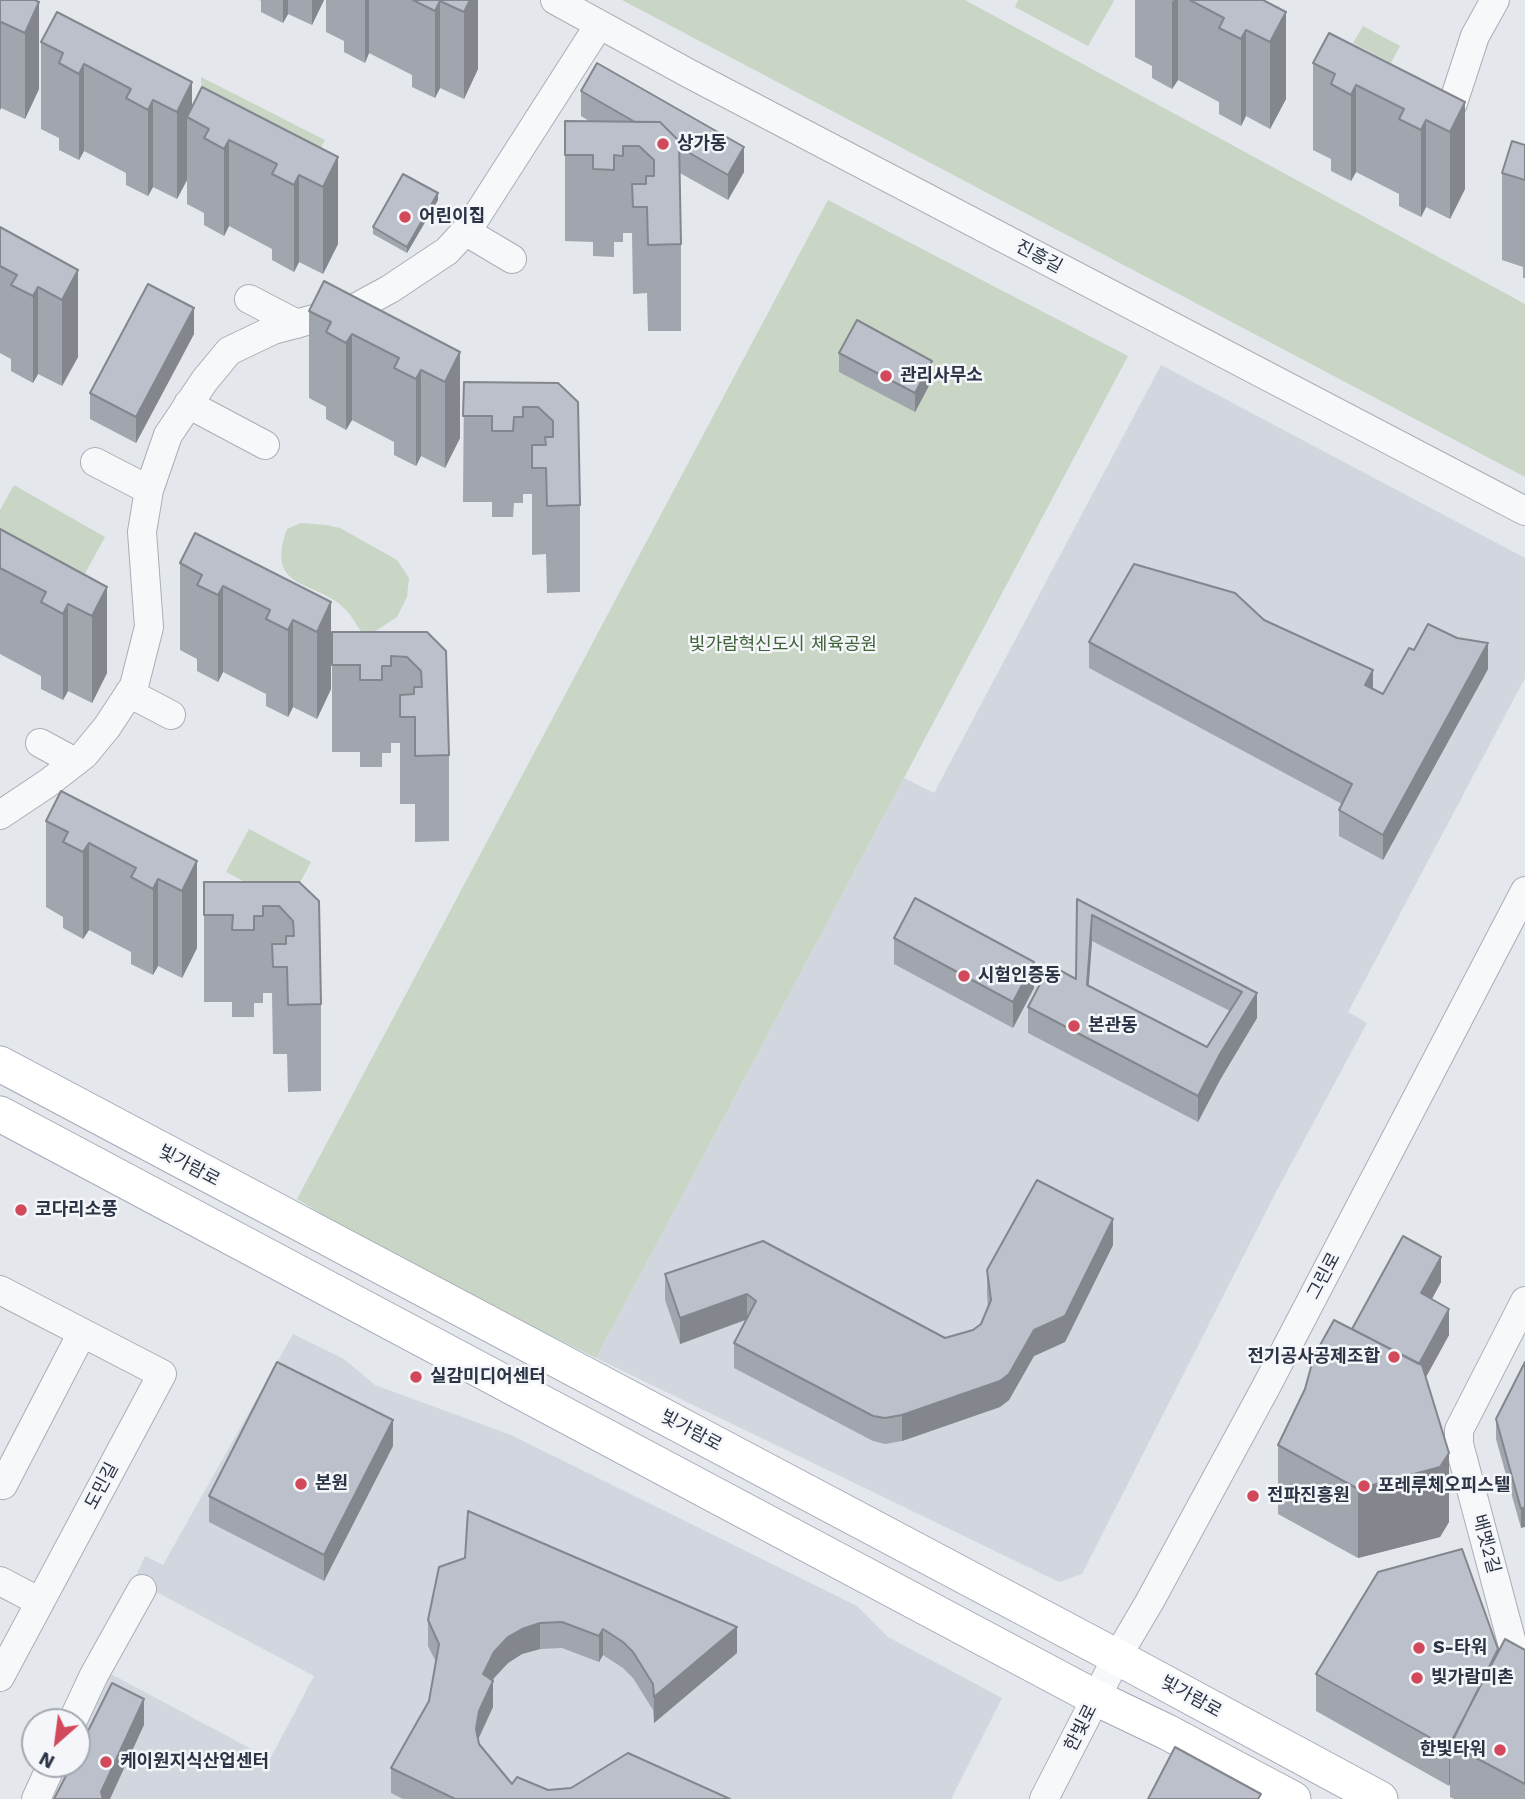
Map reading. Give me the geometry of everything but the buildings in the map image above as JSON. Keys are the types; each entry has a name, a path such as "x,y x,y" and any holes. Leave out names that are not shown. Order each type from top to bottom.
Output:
{"main road":[{"name":"빛가람로","path":"0,1065 1380,1799"},
{"path":"0,1114 1096,1698 1167,1732 1293,1799"}],"street":[{"name":"진흥길","path":"555,0 712,86 1525,511"},
{"path":"1441,126 1453,103 1475,36 1494,0"},
{"path":"0,815 83,755 107,727 134,686 149,628 142,532 149,489 168,435 188,404 229,351 273,330 355,308 390,289 447,251 552,118 599,24"},
{"path":"465,231 512,259"},
{"path":"249,299 297,324"},
{"path":"188,404 265,445"},
{"path":"95,462 149,489"},
{"path":"129,693 171,715"},
{"path":"40,743 75,762"},
{"name":"그린로","path":"1117,1657 1266,1387 1525,891"},
{"name":"도민길","path":"0,1290 162,1374 0,1677"},
{"name":"배멧2길","path":"1525,1301 1459,1430 1460,1444 1519,1669 1525,1673"},
{"path":"0,1483 3,1485 82,1333"},
{"path":"0,1581 40,1602"},
{"path":"79,1708 142,1589"},
{"name":"한빛로","path":"1044,1799 1117,1657"},
{"path":"36,1799 46,1778"}],"shaded area":[{"path":"1161,365 1525,558 1525,678 1348,1012 1367,1023 1275,1194 1082,1574 1059,1582 596,1358 904,778 934,793"},
{"path":"293,1334 344,1359 375,1385 511,1435 857,1606 888,1637 1002,1698 951,1799 50,1799 60,1778 91,1778 91,1715 111,1674 270,1759 314,1676 134,1580 145,1556 163,1565"}],"green space":[{"path":"622,0 965,0 1525,304 1525,477"},
{"path":"1018,0 1114,1 1088,46 1015,7"},
{"path":"1363,26 1400,46 1391,63 1353,43"},
{"path":"201,77 325,140 298,189 203,140"},
{"name":"빛가람혁신도시 체육공원","path":"828,200 1128,356 596,1358 392,1257 297,1199"},
{"path":"14,485 105,537 72,597 0,557 0,510"},
{"path":"301,523 340,528 397,560 409,578 407,597 397,617 371,634 361,631 347,611 333,600 288,574 282,564 282,549 287,529"},
{"path":"249,829 311,862 288,905 226,872"}],"place":[{"name":"상가동","path":"663,144"},
{"name":"어린이집","path":"405,217"},
{"name":"관리사무소","path":"886,376"},
{"name":"시험인증동","path":"964,976"},
{"name":"본관동","path":"1074,1026"},
{"name":"코다리소풍","path":"21,1210"},
{"name":"전기공사공제조합","path":"1394,1357"},
{"name":"실감미디어센터","path":"416,1377"},
{"name":"본원","path":"301,1484"},
{"name":"포레루체오피스텔","path":"1364,1486"},
{"name":"전파진흥원","path":"1253,1496"},
{"name":"S-타워","path":"1419,1648"},
{"name":"빛가람미촌","path":"1417,1678"},
{"name":"한빛타워","path":"1500,1750"},
{"name":"케이원지식산업센터","path":"106,1762"}]}
